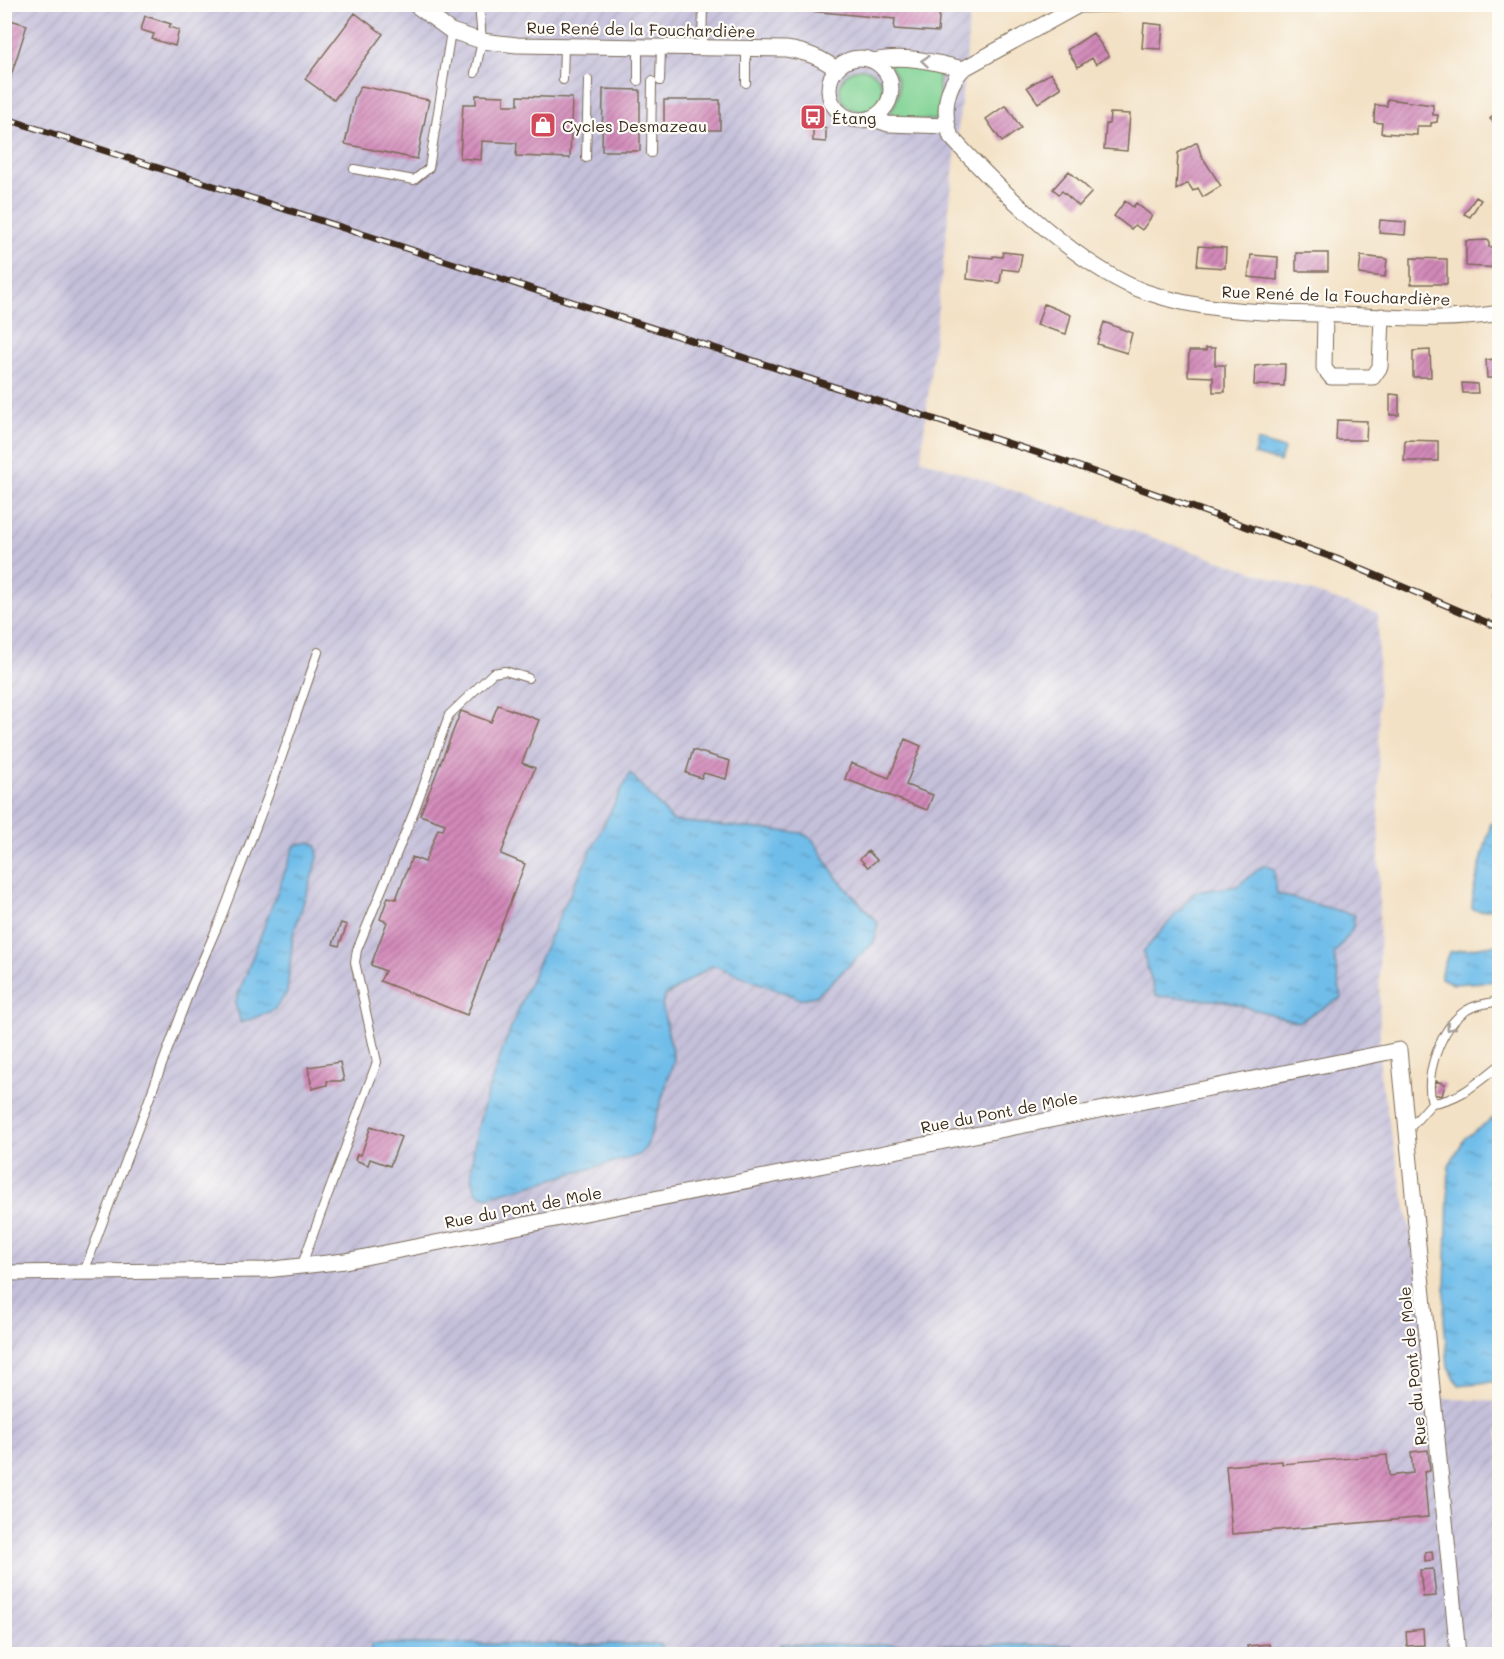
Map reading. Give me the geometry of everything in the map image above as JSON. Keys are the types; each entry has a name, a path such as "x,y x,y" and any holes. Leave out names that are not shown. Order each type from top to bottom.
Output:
{"street":[{"name":"Rue René de la Fouchardière","path":"414,4 451,31 482,41 564,47 746,48 805,51 836,69"},
{"path":"963,69 932,62 891,57 874,61 854,58 836,69 829,88 835,108 851,119 871,118 888,124 947,126 950,86 963,69 1079,5 1116,4"},
{"path":"871,118 880,113 890,96 888,76 874,61"},
{"name":"Rue René de la Fouchardière","path":"947,126 951,137 960,147 1038,221 1101,270 1125,283 1168,299 1207,307 1325,314 1454,319 1500,313"},
{"path":"1325,314 1324,368 1331,377 1373,377 1380,367 1382,316"},
{"name":"Rue du Pont de Mole","path":"4,1273 84,1274 266,1270 356,1259 1399,1050 1458,1654"}],"lane":[{"path":"475,73 482,41 478,4"},
{"path":"702,48 703,4"},
{"path":"354,169 414,180 429,168 451,31"},
{"path":"563,80 564,47"},
{"path":"638,47 638,81"},
{"path":"651,153 661,47"},
{"path":"746,48 746,83"},
{"path":"586,158 588,80"},
{"path":"84,1274 192,985 221,918 262,810 318,652"},
{"path":"301,1266 377,1062 355,962 357,950 415,809 449,715 493,673 506,671 528,678"},
{"path":"1432,1103 1429,1093 1440,1039 1454,1021 1468,1009 1500,1000"},
{"path":"1407,1131 1432,1103 1447,1101 1461,1095 1500,1065"}],"shaded area":[{"path":"5,5 970,5 921,459 1378,614 1380,1075 1443,1398 1499,1402 1499,1654 5,1654"}],"green space":[{"path":"893,62 936,70 939,74 939,113 936,120 888,118 899,92 898,79 890,66"},
{"path":"861,69 869,70 876,75 881,82 881,98 876,105 869,110 861,111 853,110 846,105 841,98 840,90 841,82 846,75 853,70"}],"water":[{"path":"1257,441 1284,449 1280,462 1254,455"},
{"path":"630,773 673,821 802,833 813,840 837,878 878,923 874,942 816,996 800,999 713,965 665,996 662,1004 674,1060 647,1146 639,1155 488,1197 477,1193 472,1161 482,1112 502,1052 558,919"},
{"path":"1497,822 1500,827 1499,908 1479,911 1472,909 1473,893 1491,823"},
{"path":"311,842 317,847 318,858 293,935 287,993 274,1010 241,1023 235,1003 295,845"},
{"path":"1264,865 1274,869 1277,894 1355,915 1352,930 1334,955 1341,998 1298,1022 1225,1001 1156,996 1143,952 1195,892 1237,886"},
{"path":"1499,944 1499,981 1453,984 1441,978 1449,952"},
{"path":"1499,1114 1499,1381 1459,1385 1448,1367 1444,1319 1449,1165 1465,1138"},
{"path":"371,1644 661,1644 661,1654 371,1654"},
{"path":"780,1644 1073,1645 1073,1654 780,1654"}],"building":[{"path":"736,4 940,4 938,32 894,29 895,19"},
{"path":"355,13 383,34 334,100 305,79"},
{"path":"145,16 171,24 169,27 179,30 175,46 152,39 154,34 141,30"},
{"path":"4,18 27,25 10,79 4,77"},
{"path":"1144,23 1163,25 1161,49 1142,48"},
{"path":"1093,33 1109,56 1096,64 1092,58 1078,67 1067,50"},
{"path":"1051,73 1061,88 1038,103 1027,87"},
{"path":"361,86 429,100 417,159 345,144 355,97"},
{"path":"603,89 640,90 640,151 602,151"},
{"path":"476,95 504,96 504,105 518,105 518,96 572,98 570,158 516,156 517,143 482,141 481,160 460,158 463,104 476,104"},
{"path":"1387,99 1433,105 1433,115 1438,115 1437,122 1431,123 1431,126 1417,126 1417,135 1381,133 1382,123 1374,122 1375,105 1387,106"},
{"path":"664,100 720,100 720,130 664,130"},
{"path":"1006,105 1021,128 1002,142 986,119"},
{"path":"1498,109 1500,122 1497,125 1490,119"},
{"path":"1110,113 1130,114 1127,151 1104,149 1106,124 1109,124"},
{"path":"813,127 826,128 826,142 813,141"},
{"path":"1197,142 1201,155 1221,186 1203,197 1198,188 1193,191 1188,183 1176,190 1178,153"},
{"path":"1069,171 1092,192 1079,206 1062,191 1059,194 1053,189"},
{"path":"1476,197 1481,200 1470,217 1464,214"},
{"path":"1125,201 1133,207 1136,203 1152,216 1142,230 1135,225 1131,229 1114,216"},
{"path":"1380,220 1406,222 1405,235 1379,233"},
{"path":"1489,240 1489,247 1499,247 1499,268 1466,266 1466,241"},
{"path":"1199,246 1226,248 1225,268 1197,266"},
{"path":"1003,252 1022,254 1019,271 1002,269 1000,283 967,279 969,256 1002,257"},
{"path":"1296,253 1328,253 1328,271 1296,271"},
{"path":"1251,255 1278,257 1277,280 1248,277"},
{"path":"1361,256 1387,259 1385,277 1359,274"},
{"path":"1411,258 1447,259 1447,284 1411,284"},
{"path":"1044,304 1071,315 1066,334 1037,325"},
{"path":"1104,322 1132,333 1127,353 1097,344"},
{"path":"1206,348 1215,348 1215,365 1225,365 1225,392 1213,392 1213,377 1188,376 1189,351 1206,351"},
{"path":"1430,350 1431,377 1413,377 1413,351"},
{"path":"1496,356 1500,356 1500,378 1487,378 1486,360 1496,359"},
{"path":"1285,364 1284,386 1254,385 1255,366"},
{"path":"1462,383 1477,384 1478,393 1463,393"},
{"path":"1390,394 1399,395 1399,415 1390,415"},
{"path":"1337,420 1367,421 1366,440 1336,440"},
{"path":"1405,440 1438,441 1438,461 1404,461"},
{"path":"1498,586 1500,587 1500,600 1492,597"},
{"path":"498,705 539,720 522,763 535,768 501,854 525,864 467,1015 380,981 385,971 371,965 387,922 380,919 388,897 396,899 412,857 425,862 438,829 443,830 445,824 420,815 461,711 491,722"},
{"path":"905,739 921,746 906,785 933,795 927,810 845,779 851,763 889,778"},
{"path":"693,750 730,761 726,779 704,773 701,778 686,773"},
{"path":"868,851 877,860 868,867 860,859"},
{"path":"341,923 347,925 339,946 333,944"},
{"path":"340,1062 344,1081 327,1081 327,1085 312,1089 308,1067"},
{"path":"1436,1081 1445,1084 1442,1096 1433,1094"},
{"path":"371,1126 401,1137 390,1166 370,1159 368,1165 355,1160 357,1154 361,1155"},
{"path":"1428,1450 1430,1471 1424,1472 1428,1517 1232,1534 1226,1466 1282,1461 1282,1464 1387,1455 1389,1476 1413,1473 1411,1452"},
{"path":"1432,1551 1433,1560 1425,1561 1425,1552"},
{"path":"1433,1569 1436,1596 1423,1597 1420,1570"},
{"path":"1423,1629 1424,1645 1407,1646 1406,1631"},
{"path":"1269,1644 1270,1654 1248,1654 1247,1646"}],"railway":[{"path":"4,118 1066,462 1337,559 1500,628"}],"place":[{"name":"Étang","path":"813,117"},
{"name":"Cycles Desmazeau","path":"543,125"}]}
